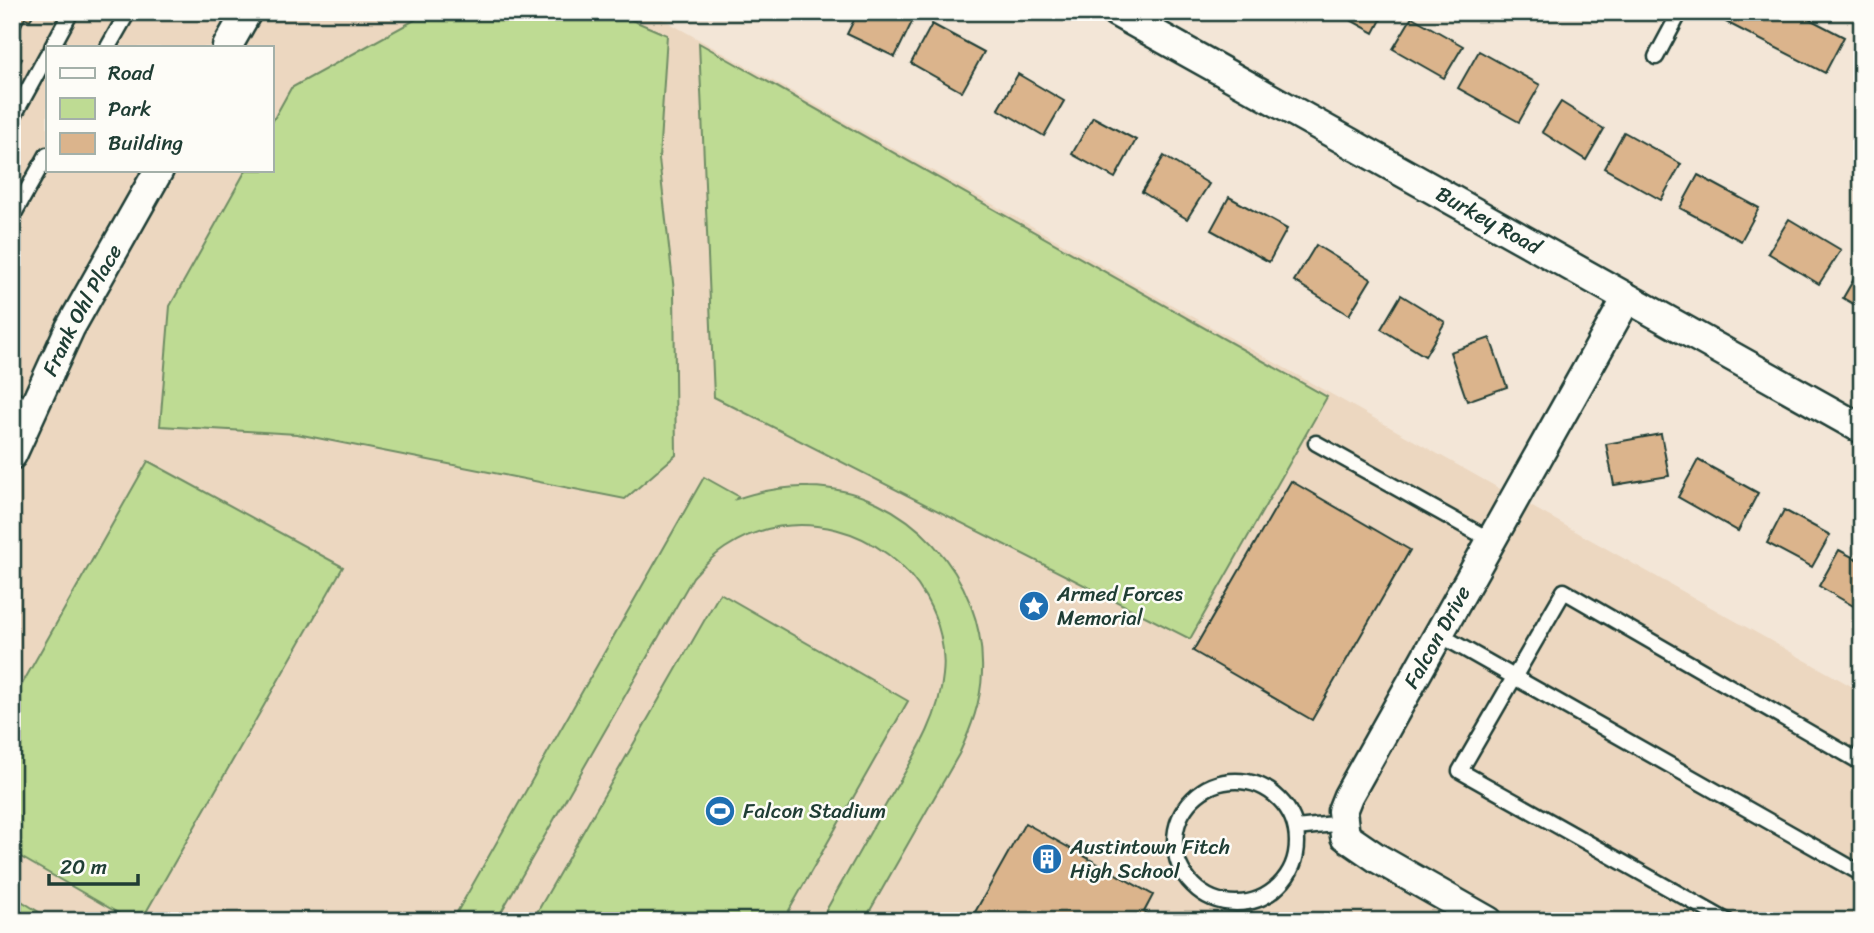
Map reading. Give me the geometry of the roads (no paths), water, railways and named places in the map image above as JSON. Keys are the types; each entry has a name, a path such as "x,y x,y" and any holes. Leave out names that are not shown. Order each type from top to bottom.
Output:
{"street":[{"path":"228,46 247,12"},
{"name":"Burkey Road","path":"1116,12 1862,429"},
{"name":"Frank Ohl Place","path":"12,455 22,404 71,328 158,172"},
{"name":"Falcon Drive","path":"1344,823 1342,811 1349,796 1627,298"},
{"path":"1344,823 1345,836 1365,850 1488,921"}],"lane":[{"path":"53,46 71,12"},
{"path":"109,46 128,12"},
{"path":"1656,57 1680,12"},
{"path":"12,119 46,57"},
{"path":"12,217 46,157"},
{"path":"1316,443 1492,541"},
{"path":"1727,921 1460,772 1564,591 1862,763"},
{"path":"1440,635 1862,874"},
{"path":"1227,781 1245,781 1262,786 1283,804 1296,828 1297,846 1293,864 1284,880 1271,892 1255,900 1236,903 1218,901 1202,893 1188,880 1179,865 1175,846 1176,829 1183,811 1194,797 1209,787 1227,781"},
{"path":"1296,828 1344,823"}],"place":[{"name":"Armed Forces Memorial","path":"1034,606"},
{"name":"Falcon Stadium","path":"720,811"},
{"name":"Austintown Fitch High School","path":"1047,859"}]}
